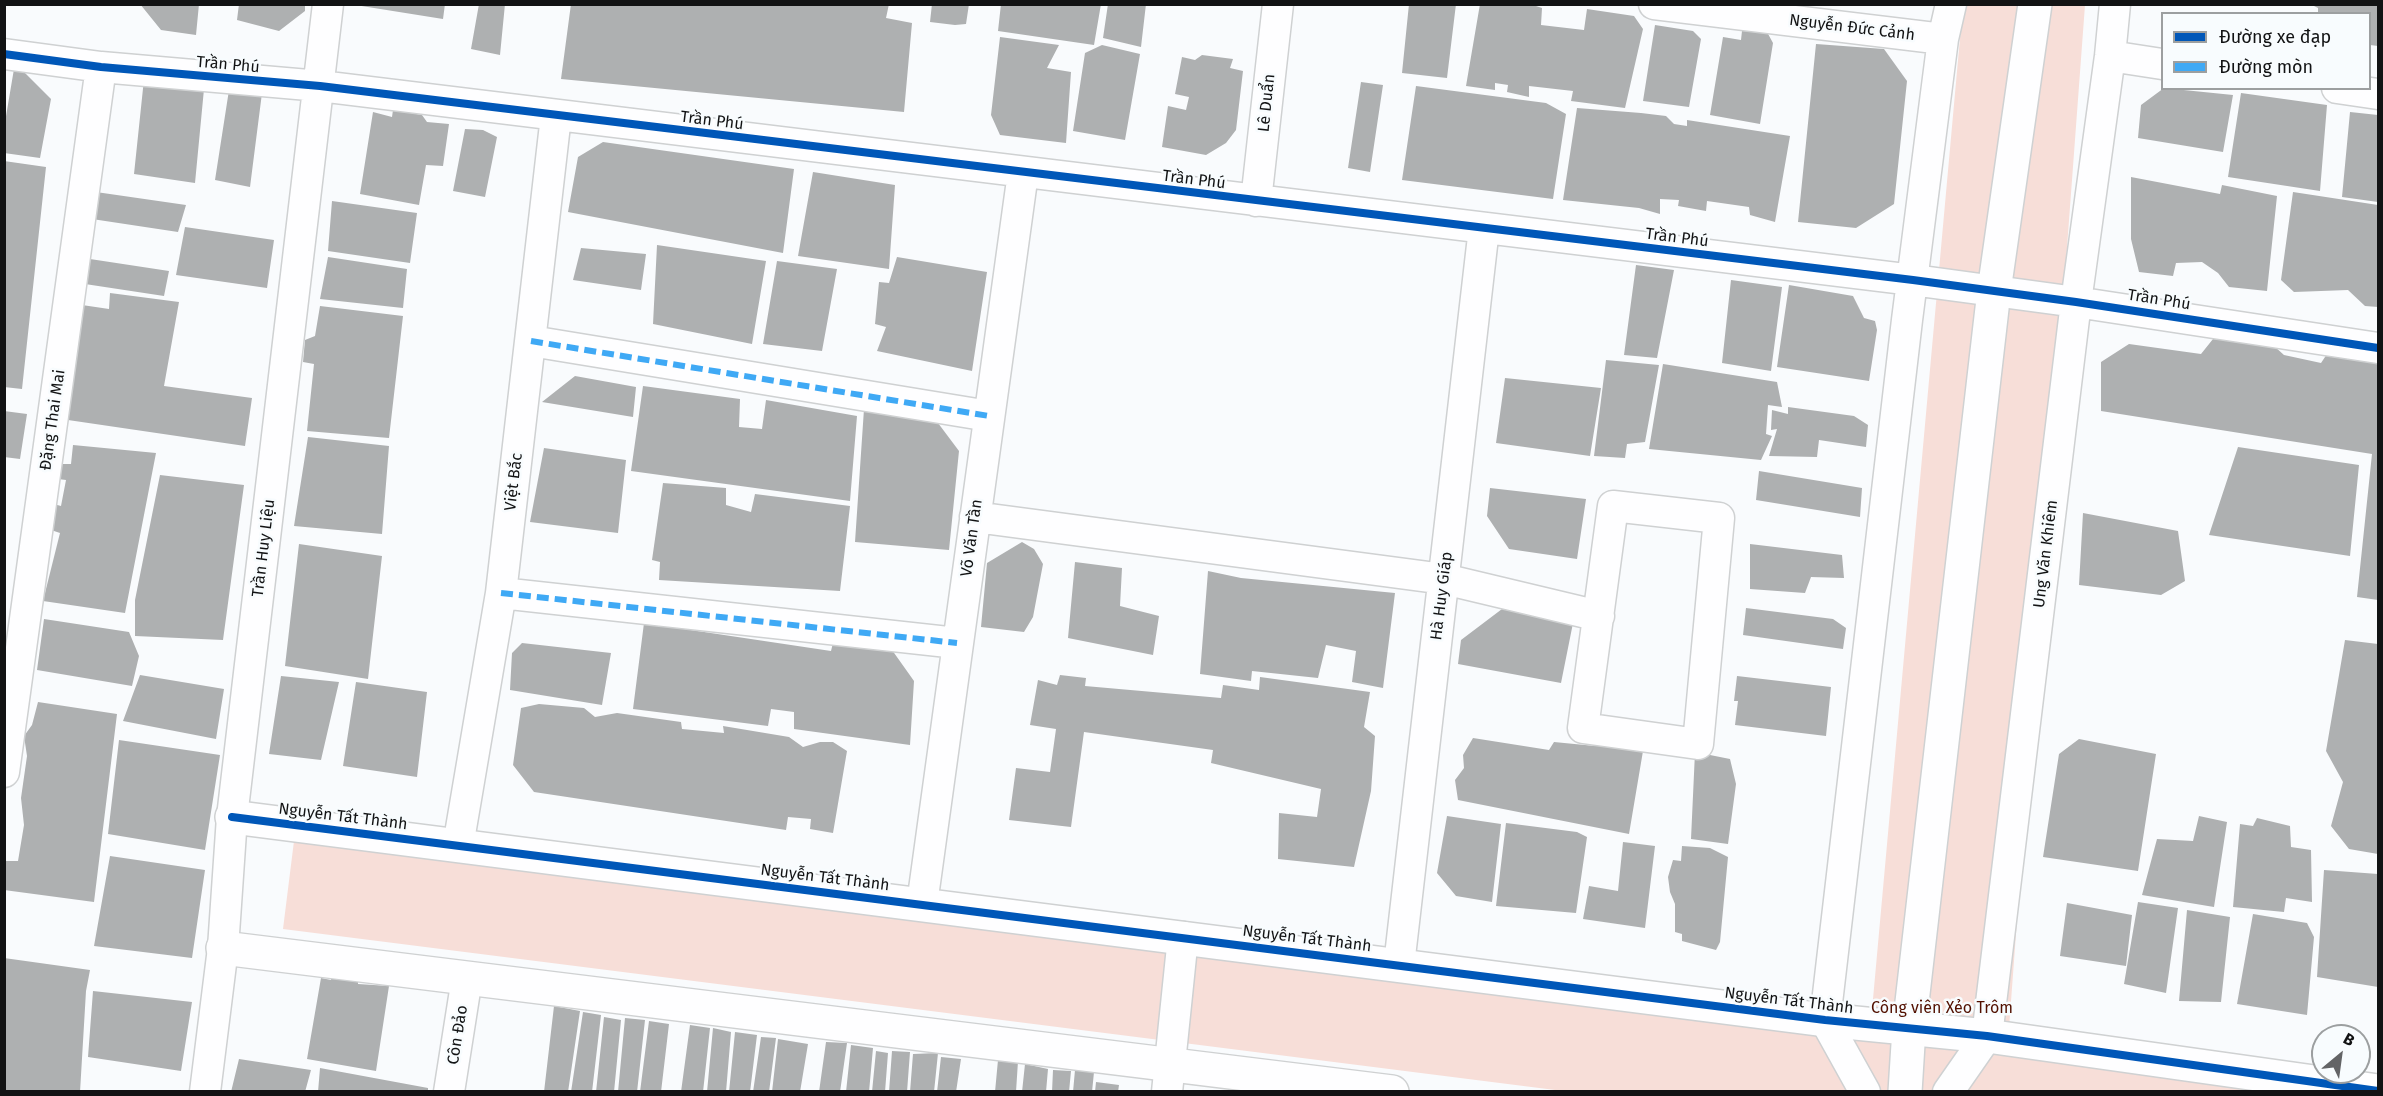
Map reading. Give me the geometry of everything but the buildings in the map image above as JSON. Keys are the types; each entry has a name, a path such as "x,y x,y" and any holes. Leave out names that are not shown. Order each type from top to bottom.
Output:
{"street":[{"name":"Trần Huy Liệu","path":"205,1092 223,948 232,817 328,4"},
{"name":"Lê Duẩn","path":"1256,201 1278,4"},
{"name":"Nguyễn Đức Cảnh","path":"1654,4 1943,39"},
{"path":"1865,1092 1825,1020 1912,280 1943,39 1952,4"},
{"path":"1905,1092 1909,1028 1994,291 2035,4"},
{"name":"Ung Văn Khiêm","path":"1948,1092 1988,1036 2076,302 2115,4"},
{"name":"Trần Phú","path":"4,54 101,68 320,86 1912,280 2076,302 2379,348"},
{"path":"2110,56 2161,64"},
{"name":"Đặng Thai Mai","path":"4,772 101,68"},
{"path":"2351,90 2379,94"},
{"name":"Việt Bắc","path":"458,846 501,593 556,116"},
{"name":"Võ Văn Tần","path":"922,904 1023,172"},
{"name":"Hà Huy Giáp","path":"1400,965 1484,228"},
{"path":"531,341 989,416"},
{"path":"1613,506 1719,518 1698,744 1583,728 1599,616 1613,506"},
{"path":"975,517 1444,579 1599,616"},
{"path":"501,593 957,644"},
{"name":"Nguyễn Tất Thành","path":"232,817 1825,1020 1988,1036 2379,1091"},
{"path":"1169,1077 1183,937"},
{"path":"223,948 467,978 1169,1077 1392,1092"},
{"name":"Côn Đảo","path":"449,1092 467,978"}],"green space":[{"name":"Công viên Xẻo Trôm","path":"1963,5 2085,5 2009,1028 2311,1080 2311,1084 2337,1084 2378,1091 1563,1091 283,929 298,809 1872,1010"}],"marked path":[{"path":"531,341 989,416"},
{"path":"501,593 957,643"}],"cycle path":[{"path":"4,54 101,67 320,86 1913,280 2076,302 2378,348"},
{"path":"232,817 1825,1020 1987,1036 2378,1091"}]}
